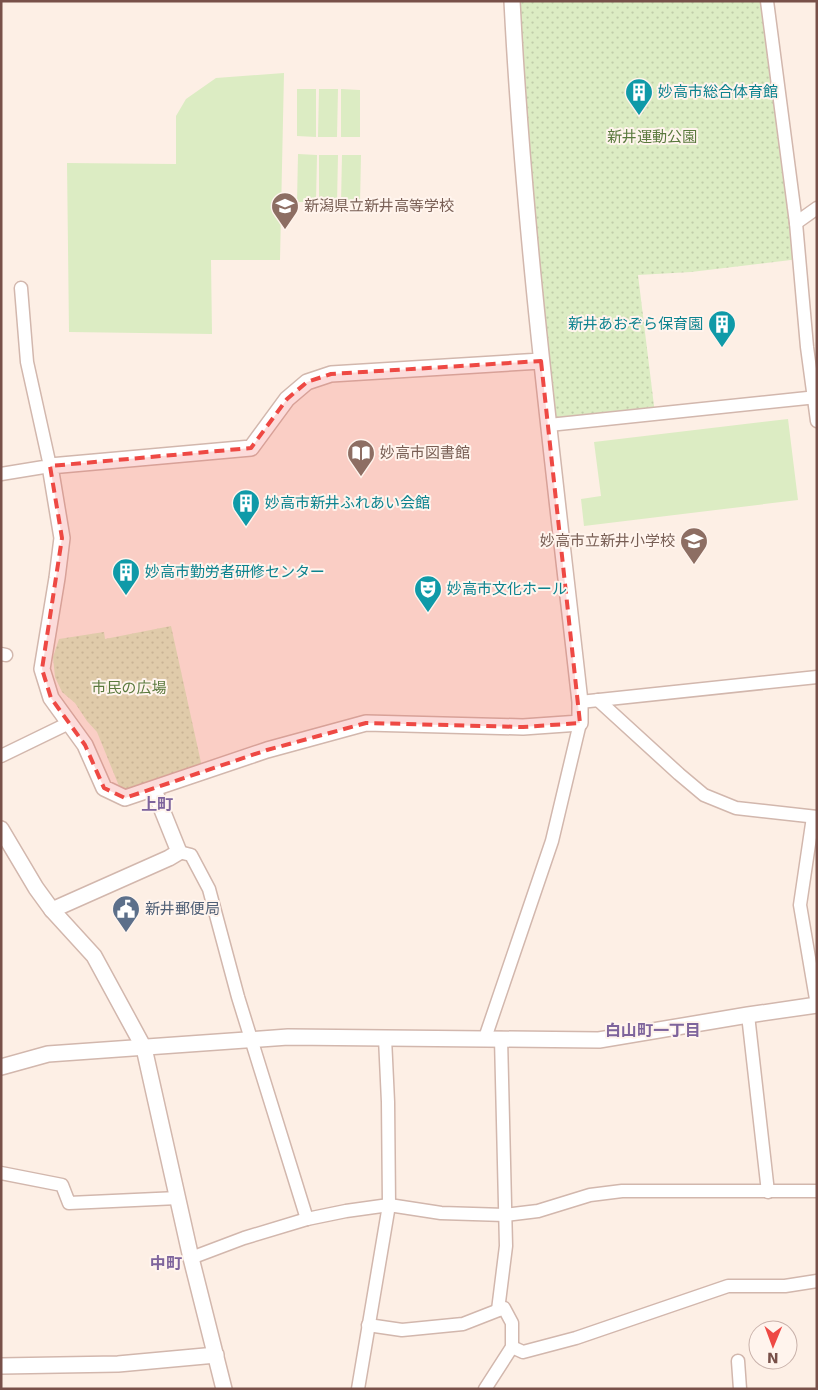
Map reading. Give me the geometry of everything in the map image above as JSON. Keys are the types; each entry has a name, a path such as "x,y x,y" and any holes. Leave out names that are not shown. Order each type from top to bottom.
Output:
{"street":[{"path":"485,1038 552,841 580,723 580,702 541,361 516,71 512,1"},
{"path":"767,1 812,345 817,421"},
{"path":"796,223 817,208"},
{"path":"21,288 27,362 50,466 62,538 42,669 51,698 85,745 104,788 125,798 154,790 267,750 366,723 523,727 580,723"},
{"path":"1,474 50,466 251,448 287,399 307,382 331,374 541,361"},
{"path":"549,425 816,397"},
{"path":"580,702 817,677"},
{"path":"1,1067 48,1054 288,1037 599,1040 817,1005 800,905 815,817 736,808 704,795 598,700"},
{"path":"1,756 69,722"},
{"path":"154,790 179,852"},
{"path":"1,829 36,888 52,910 94,956 144,1048 191,1258 224,1389"},
{"path":"52,910 179,852 191,855 209,889 238,997 253,1040 307,1220"},
{"path":"748,1015 768,1192"},
{"path":"358,1389 389,1205 385,1038"},
{"path":"498,1310 506,1246 501,1038"},
{"path":"1,1173 62,1185 69,1203 178,1198"},
{"path":"191,1258 244,1238 307,1220 346,1211 389,1205 441,1213 505,1215 538,1211 590,1195 622,1191 817,1191"},
{"path":"512,1347 522,1352 576,1338 728,1286 785,1286 817,1281"},
{"path":"368,1325 402,1330 463,1324 504,1308 512,1323 512,1347 485,1389"},
{"path":"1,1366 118,1364 216,1355"},
{"path":"738,1361 740,1389"}],"highlighted area":[{"path":"541,361 580,723 523,727 366,723 267,750 125,798 104,788 85,745 51,698 42,669 62,538 50,466 251,448 287,399 307,382 331,374"}],"green space":[{"name":"新井運動公園","path":"512,1 767,1 799,259 691,272 638,275 655,414 549,425"},
{"path":"284,73 280,260 211,260 212,334 69,332 67,163 176,164 176,116 186,99 216,78"},
{"path":"297,89 316,89 316,137 297,136"},
{"path":"319,89 338,89 337,137 318,137"},
{"path":"341,89 360,90 360,137 341,137"},
{"path":"298,154 317,155 316,202 297,202"},
{"path":"319,155 338,155 337,203 319,203"},
{"path":"342,155 361,155 360,203 341,203"},
{"path":"788,419 798,500 584,526 581,499 601,496 594,442"},
{"name":"市民の広場","path":"171,626 202,767 128,790 119,786 97,732 75,703 62,692 55,677 53,657 59,639 104,632 105,639"}],"place":[{"name":"妙高市総合体育館","path":"639,116"},
{"name":"新潟県立新井高等学校","path":"285,230"},
{"name":"新井あおぞら保育園","path":"722,348"},
{"name":"妙高市図書館","path":"361,477"},
{"name":"妙高市新井ふれあい会館","path":"246,527"},
{"name":"妙高市立新井小学校","path":"694,565"},
{"name":"妙高市勤労者研修センター","path":"126,596"},
{"name":"妙高市文化ホール","path":"428,613"},
{"name":"新井郵便局","path":"126,933"}],"district":[{"name":"上町","path":"157,804"},
{"name":"白山町一丁目","path":"653,1030"},
{"name":"中町","path":"166,1263"}]}
